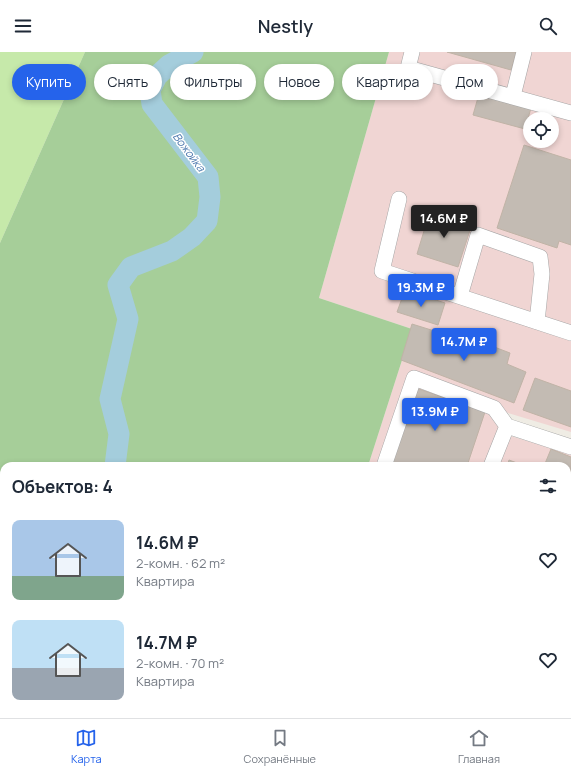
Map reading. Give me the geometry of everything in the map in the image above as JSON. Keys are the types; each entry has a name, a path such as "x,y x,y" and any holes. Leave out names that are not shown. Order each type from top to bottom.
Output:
{"lane":[{"path":"412,52 408,68 514,96 571,113"},
{"path":"514,96 524,52"},
{"path":"399,199 382,271 571,333"},
{"path":"460,296 478,235 540,257 542,274 537,322"},
{"path":"385,462 414,378 494,408 506,426 571,447"},
{"path":"492,462 506,426"}],"shaded area":[{"path":"389,52 571,52 571,432 505,412 500,433 571,454 571,462 369,462 412,329 319,298 375,100 433,100 433,64 386,64"}],"green space":[{"path":"0,52 85,52 80,64 12,64 12,100 64,100 0,243"},
{"path":"85,52 389,52 386,64 342,64 342,100 375,100 319,298 412,329 369,462 0,462 0,243 64,100 86,100 86,64 80,64"}],"building":[{"path":"447,52 516,52 511,70 498,66 498,64 490,64"},
{"path":"498,99 531,108 530,112 523,112 523,128 473,115 477,100"},
{"path":"523,148 533,148 571,160 571,245 559,241 557,248 497,228"},
{"path":"430,211 472,224 458,267 417,254"},
{"path":"405,290 445,303 438,325 397,312"},
{"path":"412,324 473,343 476,340 510,353 507,364 526,372 514,403 401,360"},
{"path":"535,378 571,391 571,427 523,410"},
{"path":"413,387 485,412 468,462 387,462"},
{"path":"551,449 571,457 571,462 546,462"}],"waterway":[{"name":"Вожойка","path":"116,462 119,434 110,399 128,319 118,285 131,267 172,251 192,237 207,221 210,197 208,177 152,104 150,90 157,76 169,65 193,52"}]}
